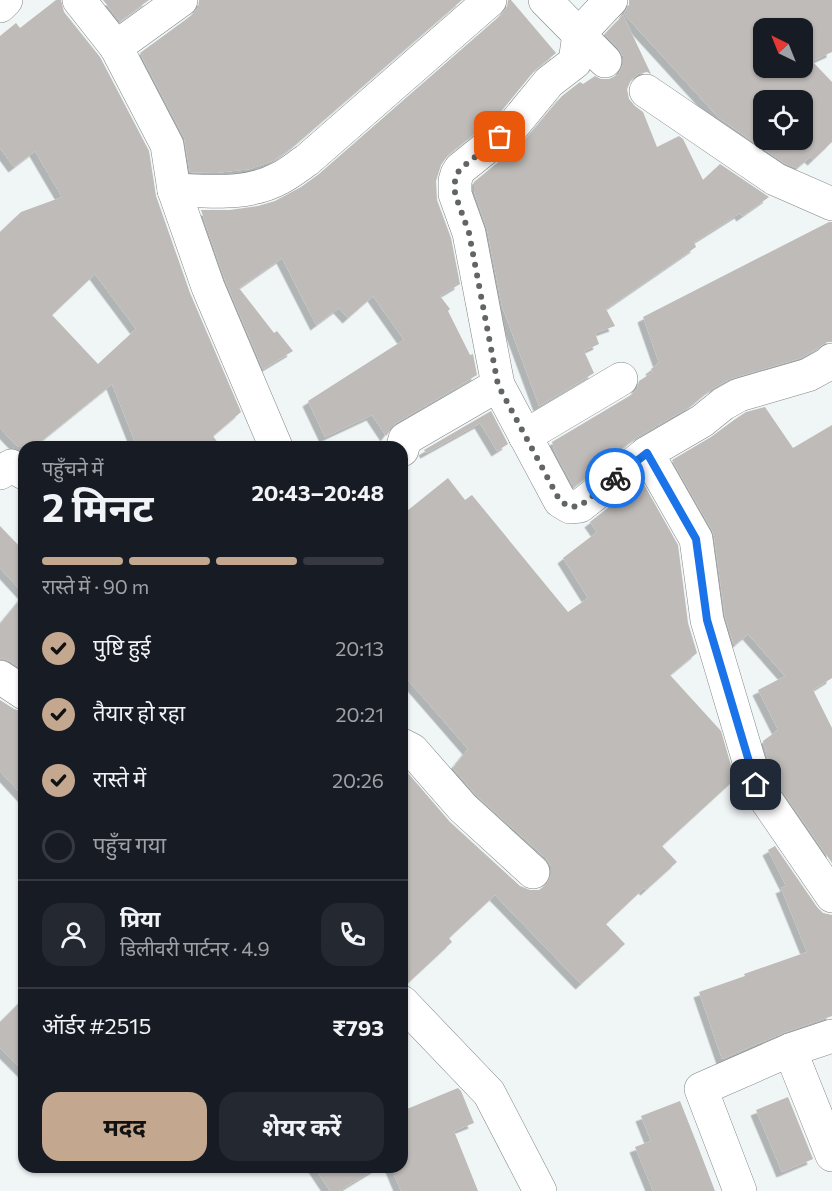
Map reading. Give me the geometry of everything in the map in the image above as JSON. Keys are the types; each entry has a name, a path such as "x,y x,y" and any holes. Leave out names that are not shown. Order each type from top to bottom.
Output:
{"street":[{"path":"0,6 6,0"},
{"path":"79,0 116,47 167,145 174,190 208,287 273,441"},
{"path":"116,47 182,0"},
{"path":"174,190 230,192 254,188 279,179 308,160 490,0"},
{"path":"545,0 605,61"},
{"path":"611,0 579,34 575,62 549,82 512,127 460,169 455,181 455,194 469,233 498,385 560,501 570,507 580,506 647,453 702,421 723,404 740,395 808,375 832,360"},
{"path":"646,91 775,179 832,204"},
{"path":"525,436 621,379"},
{"path":"405,441 498,385"},
{"path":"647,453 696,539 707,620 756,785 832,896"},
{"path":"0,473 11,466 18,470"},
{"path":"0,677 18,689"},
{"path":"408,748 463,808 532,872"},
{"path":"408,1008 489,1093 540,1191"},
{"path":"740,1191 701,1089 790,1050 832,1036"},
{"path":"790,1050 832,1155"}],"building":[{"path":"56,0 61,0 64,12 100,57 149,151 156,196 190,293 241,412 213,436 217,441 135,441 112,384 41,441 18,441 18,447 0,428 0,232 21,212 62,197 35,151 14,167 0,148 0,36 16,23 20,28","holes":["95,274 136,329 98,364 52,315"]},
{"path":"103,0 149,0 120,21"},
{"path":"199,0 462,0 283,154 272,161 250,169 215,173 190,172 184,137 140,53 192,15 198,8"},
{"path":"508,0 511,0 556,53 535,70 499,114 448,155 441,165 436,181 437,200 451,238 460,284 440,296 450,309 448,311 470,355 473,354 477,375 396,423 386,436 372,415 325,437 308,401 404,340 373,296 348,318 339,308 316,325 282,258 239,288 274,333 277,331 293,351 263,369 225,280 201,210 230,210 258,206 275,201 301,187 319,174 502,14 507,7"},
{"path":"629,0 832,0 832,52 813,61 813,18 753,18 753,78 813,78 813,62 832,82 832,142 813,160 810,157 797,168 784,163 765,150 813,150 813,90 753,90 753,141 718,117 624,14"},
{"path":"623,15 651,74 647,72 638,74 631,80 627,89 629,99 643,112 657,147 679,136 683,139 703,180 720,164 769,197 742,216 740,213 694,242 696,247 606,309 615,326 595,333 599,344 584,351 594,373 539,406 502,306 487,229 474,191 474,182 524,141 562,96 580,82 583,84 595,76 609,79 619,74 623,65 623,56 605,34"},
{"path":"832,222 832,342 827,342 801,358 730,379 711,389 691,406 635,438 574,487 552,442 631,395 637,389 639,381 653,372 651,369 659,363 643,317"},
{"path":"765,407 793,448 832,425 832,678 813,690 832,728 832,863 773,777 763,741 778,730 758,690 785,676 748,634 735,645 733,642 725,616 712,530 672,460 711,437 746,412"},
{"path":"491,411 508,444 497,451 480,423 426,453 424,450"},
{"path":"448,478 465,500 472,495 568,612 588,598 563,558 597,532 590,522 642,481 678,545 688,623 697,653 670,675 721,731 735,779 662,846 677,862 646,890 644,888 606,924 625,944 581,984 495,895 449,938 452,942 408,983 408,773 450,822 520,886 530,890 539,890 547,884 551,875 551,866 546,858 476,795 453,768 468,749 408,680 408,510"},
{"path":"0,526 18,545 18,588 0,568"},
{"path":"18,602 18,666 0,658 0,624"},
{"path":"0,700 18,710 18,790 0,771"},
{"path":"775,846 817,907 823,913 832,915 832,1016 783,1033 722,1059 699,992 807,952 781,888 786,886 768,850"},
{"path":"18,1004 18,1066 0,1048 0,1022"},
{"path":"458,1088 461,1091 474,1123 454,1131 478,1191 401,1191 394,1173 408,1173 408,1109"},
{"path":"788,1097 813,1159 782,1172 756,1110"},
{"path":"680,1101 715,1191 653,1191 635,1147 651,1141 641,1116"},
{"path":"318,1173 368,1173 339,1191 330,1191"}],"way so far":[{"path":"500,137 460,169 455,181 455,194 469,233 498,385 560,501 570,507 580,506 615,478"}],"route":[{"path":"615,478 647,453 696,539 707,620 756,785"}]}
